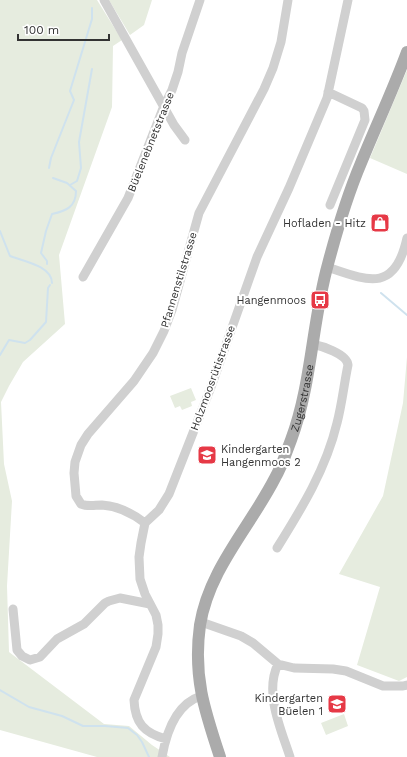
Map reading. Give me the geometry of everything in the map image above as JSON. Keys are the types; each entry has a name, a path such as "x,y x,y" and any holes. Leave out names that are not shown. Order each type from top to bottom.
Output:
{"main road":[{"name":"Zugerstrasse","path":"220,757 201,696 197,657 201,622 211,586 230,551 276,478 299,416 327,267 348,196 407,52"}],"street":[{"path":"104,0 174,125 185,140"},
{"name":"Büelenebnetstrasse","path":"83,277 128,198 164,106 172,90 182,53 200,0"},
{"name":"Pfannenstilstrasse","path":"145,523 128,511 117,507 108,505 85,506 81,504 76,496 74,486 75,462 78,452 88,434 134,381 153,353 164,331 174,303 200,213 264,89 273,68 281,42 288,0"},
{"name":"Holzmoosrütistrasse","path":"145,523 159,510 169,494 211,387 257,257 289,188 327,98 348,0"},
{"path":"328,92 362,108 366,116 330,205"},
{"path":"327,267 366,280 384,277 394,269 400,259 405,248 407,238"},
{"path":"277,548 303,507 328,454 337,422 348,365 345,358 325,347 312,344"},
{"path":"145,523 139,557 139,568 143,588 156,615 158,634 156,647 134,700 139,722 153,735 166,739"},
{"path":"12,609 17,650 22,656 30,660 40,657 56,639 84,624 109,601 120,598 150,604"},
{"path":"201,622 241,636 253,643 278,664 294,668 333,669 346,671 383,686 407,685"},
{"path":"278,664 273,675 275,706 290,757"},
{"path":"163,755 166,739 172,724 184,706 191,700 201,696"}],"shaded area":[{"path":"0,0 97,0 122,40 113,46 112,107 59,255 65,324 23,362 1,402 4,464 12,501 7,586 9,652 104,724 129,726 152,745 170,757 97,757 0,730"},
{"path":"109,0 152,0 144,25 130,35"},
{"path":"407,70 407,174 370,158"},
{"path":"407,357 407,677 399,681 357,665 380,587 339,574 383,496 403,403"},
{"path":"191,388 196,400 191,402 192,406 182,410 180,406 175,408 170,396"},
{"path":"344,714 348,726 326,735 321,723"}],"waterway":[{"path":"49,168 51,158 74,100 70,91 92,19 92,8"},
{"path":"70,185 77,181 81,168 79,142 92,69"},
{"path":"47,264 47,261 41,253 52,214 66,210 72,205 76,196 76,191 67,183 53,178"},
{"path":"0,231 10,256 42,268 51,277 52,283"},
{"path":"0,355 9,340 25,343 30,340 46,322 48,288 50,285"},
{"path":"381,293 407,315"},
{"path":"0,690 29,707 62,716 83,726 128,728 137,735 149,757"}],"place":[{"name":"Hofladen - Hitz","path":"380,223"},
{"name":"Hangenmoos","path":"320,300"},
{"name":"Kindergarten Hangenmoos 2","path":"207,455"},
{"name":"Kindergarten Büelen 1","path":"337,704"}]}
